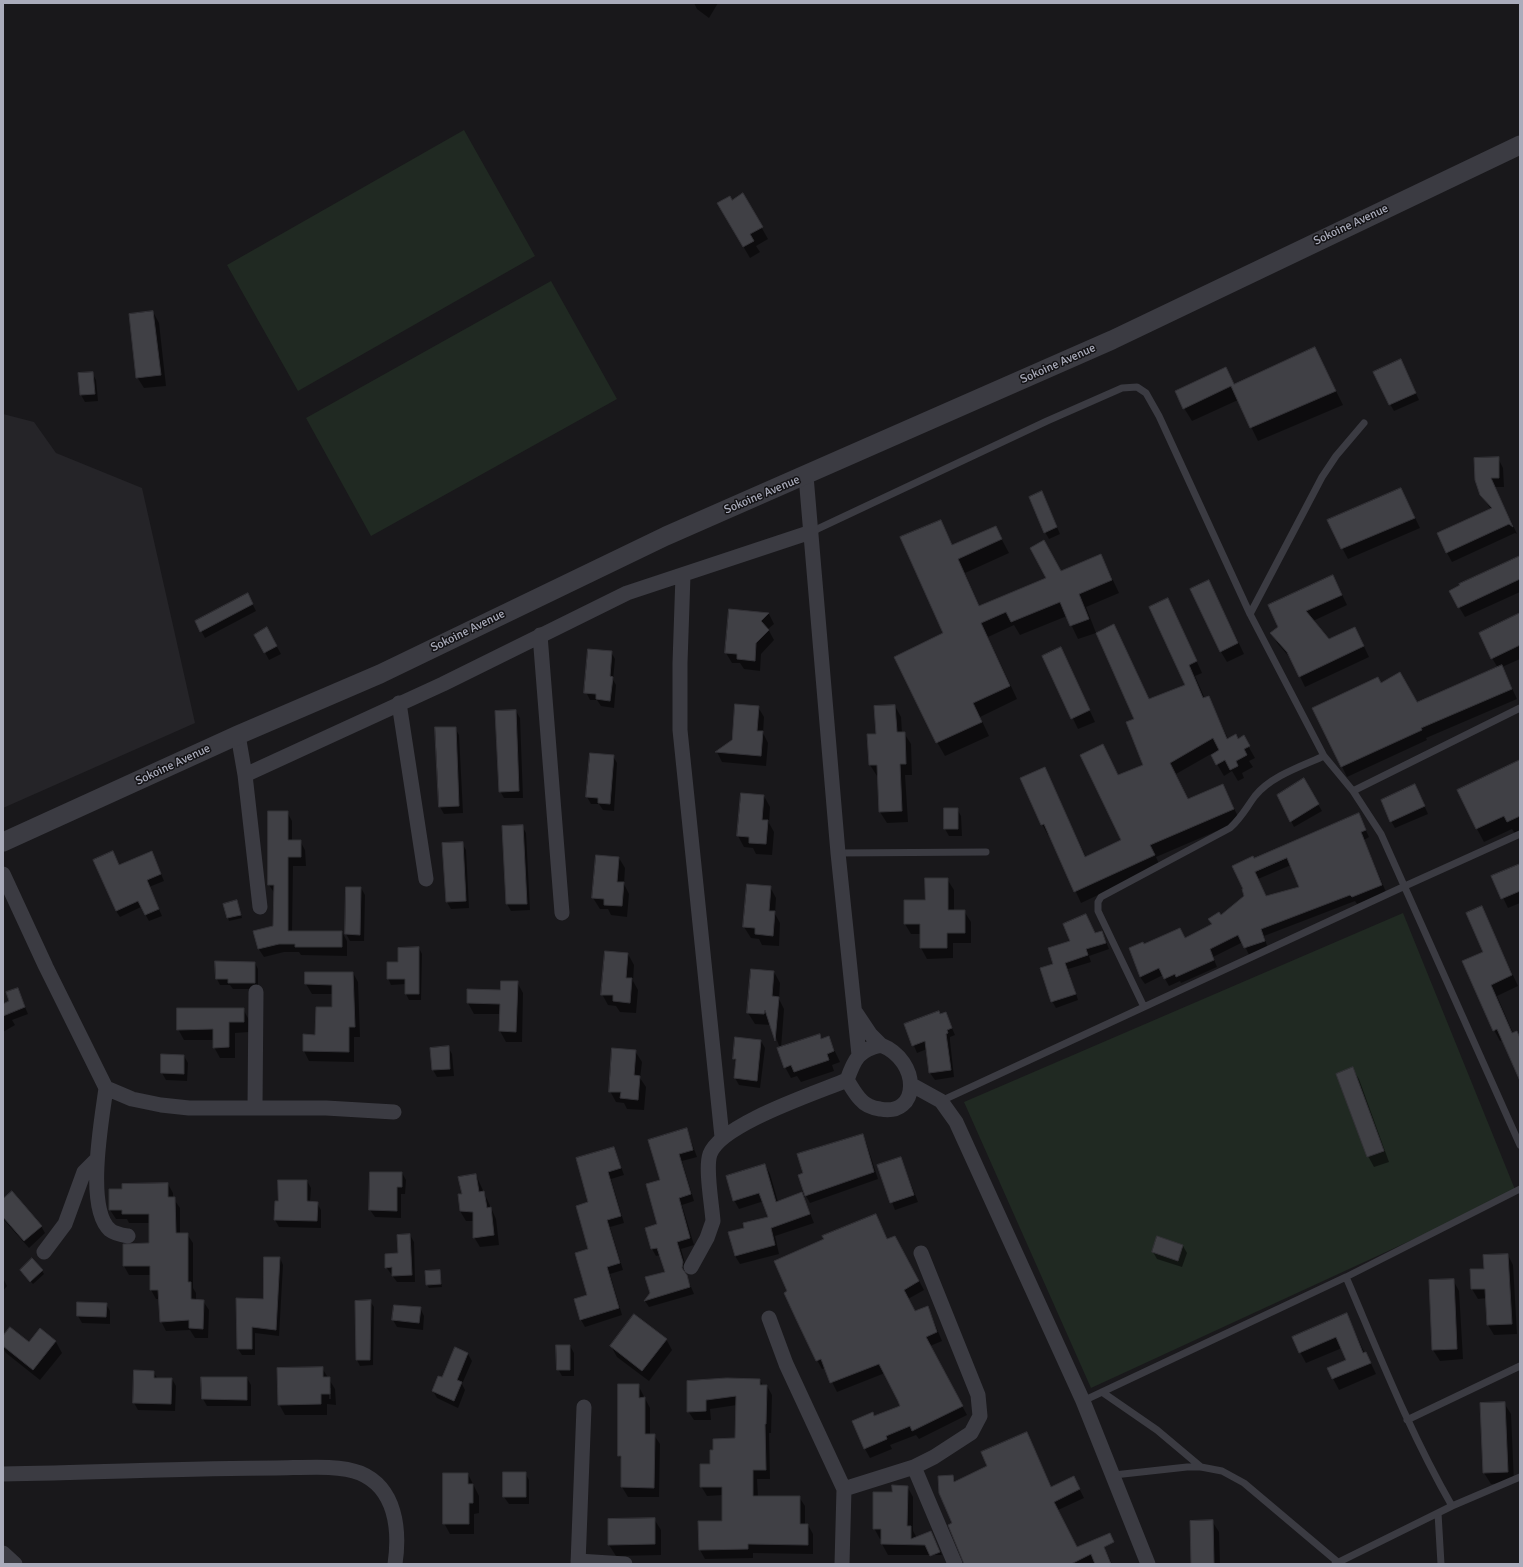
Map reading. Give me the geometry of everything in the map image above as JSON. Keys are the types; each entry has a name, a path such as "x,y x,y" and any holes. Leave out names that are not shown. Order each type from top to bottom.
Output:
{"street":[{"name":"Sokoine Avenue","path":"3,842 238,735 380,674 666,536 806,476 1112,340 1520,145"},
{"path":"806,476 838,853 859,1055"},
{"path":"245,775 399,703 627,593 811,532"},
{"path":"683,575 680,663 680,730 722,1137"},
{"path":"540,635 562,913"},
{"path":"399,703 426,879"},
{"path":"238,735 245,775 260,907"},
{"path":"3,874 46,967 106,1088 96,1160 101,1215 110,1230 128,1236"},
{"path":"255,1108 256,992"},
{"path":"847,1080 861,1101 872,1108 884,1110 898,1108 906,1100 912,1085 910,1072 902,1058 891,1049 882,1045 870,1034 854,1010"},
{"path":"691,1266 712,1229 713,1221 709,1166 710,1154 722,1137 736,1128 757,1118 847,1080 852,1065 859,1055 870,1047 882,1045"},
{"path":"912,1085 941,1101 956,1122 1083,1401 1148,1564"},
{"path":"106,1088 132,1099 161,1105 189,1108 326,1108 394,1112"},
{"path":"44,1252 65,1224 84,1172 96,1160"},
{"path":"844,1489 914,1467 934,1457 971,1433 980,1416 978,1395 921,1253"},
{"path":"769,1318 786,1364 844,1489 842,1564"},
{"path":"584,1407 578,1562 625,1564"},
{"path":"914,1467 955,1564"},
{"path":"3,1474 241,1468 334,1468 360,1473 379,1485 390,1500 396,1524 397,1550 394,1564"},
{"path":"3,1553 15,1564"}],"lane":[{"path":"811,532 1047,421 1122,388 1137,387 1146,393 1159,416 1250,614 1324,756 1353,791 1381,834 1520,1145"},
{"path":"1250,614 1322,477 1336,456 1364,423"},
{"path":"1353,791 1520,708"},
{"path":"1144,1007 1098,910 1100,896 1230,828 1242,817 1255,796 1263,788 1297,768 1324,756"},
{"path":"941,1101 1404,886 1520,834"},
{"path":"838,853 986,852"},
{"path":"1083,1401 1346,1277 1520,1189"},
{"path":"1346,1277 1407,1420 1452,1506"},
{"path":"1407,1420 1520,1366"},
{"path":"1102,1392 1157,1430 1201,1467"},
{"path":"1114,1476 1166,1468 1201,1467 1222,1471 1244,1483 1337,1564 1452,1506 1520,1477"},
{"path":"1438,1513 1441,1564"}],"shaded area":[{"path":"464,130 535,256 298,391 227,265"},
{"path":"551,281 617,399 371,536 306,418"},
{"path":"3,414 34,422 56,453 142,488 195,723 3,808"},
{"path":"1403,913 1516,1192 1091,1388 964,1102"}],"building":[{"path":"743,193 763,227 750,234 754,241 743,247 717,203 730,196 732,200"},
{"path":"153,311 161,375 136,378 129,314"},
{"path":"1315,347 1336,391 1250,428 1231,386 1183,409 1175,391 1226,367 1234,384"},
{"path":"1401,359 1416,393 1389,405 1373,372"},
{"path":"93,372 95,394 80,395 78,373"},
{"path":"1499,457 1499,478 1491,478 1513,527 1509,524 1446,553 1437,533 1492,508 1480,495 1475,480 1474,458"},
{"path":"1401,488 1415,518 1341,549 1327,520"},
{"path":"1042,491 1057,527 1044,533 1029,497"},
{"path":"941,520 952,545 996,526 1002,539 958,559 979,606 1046,578 1030,548 1044,540 1061,571 1101,554 1112,580 1079,594 1089,619 1070,626 1060,602 1011,622 1006,612 981,623 1010,686 973,703 982,722 936,743 894,657 943,633 900,537"},
{"path":"1520,556 1520,579 1458,608 1449,591 1460,585 1459,584"},
{"path":"1333,575 1342,595 1306,611 1329,639 1355,627 1364,646 1299,677 1287,652 1270,633 1278,627 1268,605"},
{"path":"1209,580 1238,643 1220,652 1190,589"},
{"path":"248,593 253,604 200,632 195,621"},
{"path":"1168,598 1197,661 1189,665 1203,698 1209,696 1227,739 1236,734 1238,739 1244,735 1250,746 1244,749 1247,755 1236,761 1238,766 1230,770 1225,760 1216,765 1211,755 1219,750 1213,738 1170,763 1188,799 1223,784 1234,809 1150,845 1155,855 1074,892 1044,824 1041,825 1020,778 1045,767 1085,857 1121,840 1080,755 1103,744 1118,775 1143,765 1126,722 1134,719 1096,633 1114,624 1149,699 1185,685 1149,607"},
{"path":"729,609 769,613 761,621 769,630 756,643 755,661 737,659 737,654 725,653"},
{"path":"1520,613 1520,645 1491,659 1479,633"},
{"path":"267,627 277,646 264,653 254,635"},
{"path":"1061,647 1090,710 1071,719 1042,656"},
{"path":"588,649 612,651 610,676 613,677 610,701 596,699 596,694 584,693"},
{"path":"1502,665 1512,689 1421,728 1422,730 1341,767 1312,708 1378,677 1381,683 1400,672 1417,702"},
{"path":"735,704 759,706 757,731 763,731 761,756 715,752 732,740"},
{"path":"895,705 897,732 905,732 906,764 900,764 902,811 879,812 877,765 869,765 867,734 876,734 874,706"},
{"path":"516,710 519,791 499,792 495,711"},
{"path":"435,727 456,727 459,806 439,807"},
{"path":"590,753 614,755 610,804 598,803 598,798 586,797"},
{"path":"1520,760 1520,816 1507,822 1504,816 1476,829 1457,790"},
{"path":"1304,778 1319,804 1290,822 1277,795"},
{"path":"1415,784 1425,806 1390,822 1381,800"},
{"path":"741,793 764,795 762,820 768,820 766,844 749,843 749,837 737,836"},
{"path":"944,808 958,808 958,829 944,829"},
{"path":"268,811 288,811 288,840 301,840 301,857 288,857 288,931 342,931 342,947 295,947 295,944 279,944 258,949 253,931 273,926 274,885 268,885"},
{"path":"1359,813 1366,830 1361,832 1382,885 1352,897 1350,895 1261,929 1265,941 1244,948 1238,935 1210,949 1214,960 1176,977 1175,974 1164,979 1159,968 1140,977 1129,948 1143,942 1144,944 1180,928 1185,938 1212,924 1208,919 1219,912 1221,915 1244,896 1243,889 1232,866 1253,856 1254,858","holes":["1287,858 1299,887 1266,896 1255,872"]},
{"path":"523,825 527,904 506,904 502,826"},
{"path":"463,842 466,901 446,902 442,843"},
{"path":"113,851 119,865 152,851 161,874 147,880 159,909 145,915 138,901 116,911 93,860"},
{"path":"596,855 619,857 617,882 624,882 622,906 604,905 604,899 592,898"},
{"path":"1520,864 1520,891 1501,899 1491,876"},
{"path":"925,878 948,878 948,910 965,910 965,933 947,933 947,948 920,948 920,924 904,924 904,900 925,900"},
{"path":"747,884 771,886 769,911 775,911 773,936 755,934 755,928 743,927"},
{"path":"346,887 361,887 360,935 345,934"},
{"path":"237,900 241,915 227,918 223,904"},
{"path":"1482,906 1512,975 1491,985 1512,1033 1517,1031 1520,1038 1520,1081 1497,1029 1493,1031 1462,961 1483,952 1466,913"},
{"path":"1086,914 1095,933 1102,931 1106,943 1086,949 1088,955 1065,963 1076,994 1051,1002 1040,968 1053,964 1048,948 1070,941 1063,924"},
{"path":"419,947 419,994 405,994 405,979 387,979 387,962 398,962 398,948"},
{"path":"605,951 628,953 626,978 632,978 630,1003 613,1001 613,995 601,995"},
{"path":"215,961 255,962 255,983 228,983 228,979 216,979"},
{"path":"751,969 774,971 772,996 779,997 775,1041 765,1010 764,1014 747,1013"},
{"path":"305,972 353,972 355,1027 349,1027 349,1052 303,1051 303,1034 315,1035 316,1007 332,1007 332,985 305,984"},
{"path":"501,981 518,981 516,1032 499,1031 500,1004 467,1003 467,989 500,990"},
{"path":"18,988 25,1007 3,1016 3,1004 9,1001 6,992"},
{"path":"177,1008 244,1008 244,1022 229,1022 229,1047 213,1048 213,1029 177,1030"},
{"path":"939,1011 940,1014 946,1012 952,1028 947,1030 948,1033 946,1034 951,1070 929,1073 925,1041 912,1046 904,1024"},
{"path":"820,1034 821,1039 829,1036 834,1051 827,1054 829,1060 794,1072 791,1065 784,1068 777,1048"},
{"path":"735,1037 761,1040 757,1081 734,1078 736,1059 733,1059"},
{"path":"449,1046 450,1069 432,1070 430,1048"},
{"path":"612,1048 636,1050 634,1075 640,1076 638,1100 620,1098 621,1092 609,1092"},
{"path":"161,1054 184,1055 184,1074 161,1073"},
{"path":"1353,1067 1384,1151 1367,1157 1336,1074"},
{"path":"687,1128 693,1150 679,1154 691,1194 679,1198 690,1238 677,1242 683,1262 682,1268 687,1275 690,1287 644,1301 650,1293 645,1277 665,1272 657,1248 651,1249 645,1228 657,1224 646,1184 660,1180 648,1140"},
{"path":"863,1134 874,1172 805,1196 798,1175 803,1173 797,1154"},
{"path":"614,1147 621,1168 608,1172 621,1216 607,1220 620,1263 607,1267 619,1308 580,1320 574,1299 587,1295 575,1253 588,1249 576,1206 588,1202 576,1158"},
{"path":"901,1157 914,1195 890,1203 877,1165"},
{"path":"765,1164 776,1202 802,1192 810,1214 771,1228 775,1245 735,1256 728,1232 744,1228 743,1223 768,1217 759,1193 733,1201 726,1176"},
{"path":"370,1172 402,1172 402,1187 397,1187 397,1211 369,1210"},
{"path":"476,1174 479,1192 484,1191 487,1208 491,1207 494,1235 473,1238 473,1212 460,1211 458,1194 462,1194 458,1177"},
{"path":"278,1180 307,1180 307,1201 318,1202 317,1221 274,1220 275,1201 278,1201"},
{"path":"168,1183 168,1197 175,1197 176,1233 188,1233 188,1282 191,1282 191,1299 204,1300 203,1329 189,1328 189,1320 160,1322 158,1290 150,1290 150,1266 123,1266 123,1244 149,1243 149,1214 122,1214 122,1210 109,1210 109,1189 122,1189 122,1184"},
{"path":"12,1191 42,1226 24,1241 3,1217 3,1199"},
{"path":"876,1214 887,1239 895,1236 919,1281 904,1290 915,1311 928,1306 937,1332 926,1337 963,1406 912,1431 910,1426 886,1436 887,1439 864,1449 852,1421 873,1412 874,1416 900,1406 898,1401 879,1364 830,1383 821,1359 816,1361 784,1293 787,1291 774,1261 824,1239 822,1236"},
{"path":"410,1234 412,1275 392,1276 392,1267 385,1268 385,1254 398,1253 397,1235"},
{"path":"1157,1236 1183,1245 1178,1261 1152,1252"},
{"path":"1508,1254 1512,1324 1487,1325 1485,1289 1471,1289 1470,1269 1484,1269 1483,1255"},
{"path":"264,1257 280,1257 276,1330 252,1327 252,1349 237,1349 236,1298 263,1299"},
{"path":"32,1258 43,1270 30,1282 20,1270"},
{"path":"440,1270 441,1284 426,1285 425,1271"},
{"path":"1454,1279 1457,1349 1432,1350 1429,1280"},
{"path":"371,1300 370,1360 356,1360 355,1301"},
{"path":"77,1302 107,1303 106,1317 77,1316"},
{"path":"394,1305 421,1307 419,1323 392,1320"},
{"path":"1347,1313 1363,1353 1366,1352 1371,1363 1332,1379 1327,1368 1346,1360 1336,1337 1299,1353 1292,1337"},
{"path":"634,1314 667,1339 642,1371 610,1346"},
{"path":"10,1327 29,1342 40,1328 56,1341 33,1370 3,1346 3,1336"},
{"path":"556,1345 570,1345 570,1370 557,1370"},
{"path":"455,1347 468,1353 457,1380 462,1382 454,1401 432,1391 438,1376 442,1377"},
{"path":"323,1367 323,1377 330,1377 330,1394 321,1394 321,1404 278,1405 277,1368"},
{"path":"134,1370 154,1371 154,1378 172,1378 171,1404 133,1403"},
{"path":"201,1377 247,1377 247,1400 202,1399"},
{"path":"727,1378 760,1379 760,1385 767,1385 765,1424 766,1470 753,1470 753,1496 800,1496 800,1524 808,1524 808,1545 748,1544 748,1549 699,1550 698,1521 722,1521 722,1487 700,1487 700,1464 710,1464 710,1450 713,1450 713,1439 735,1438 736,1396 706,1400 706,1411 687,1412 687,1381"},
{"path":"618,1384 639,1384 639,1398 645,1397 645,1434 655,1434 654,1488 621,1487 621,1456 618,1456"},
{"path":"1505,1402 1508,1472 1483,1473 1480,1403"},
{"path":"1027,1432 1051,1487 1074,1476 1080,1489 1054,1502 1077,1547 1110,1533 1114,1542 1104,1547 1111,1564 1095,1564 1091,1554 1071,1564 964,1564 948,1525 952,1523 939,1493 938,1476 953,1475 954,1482 987,1466 981,1452"},
{"path":"503,1472 526,1472 526,1497 503,1497"},
{"path":"443,1473 468,1473 468,1484 473,1484 473,1503 469,1503 469,1524 443,1524"},
{"path":"892,1485 908,1486 907,1526 911,1526 911,1539 931,1531 940,1552 930,1556 925,1545 881,1544 881,1529 873,1529 873,1492 892,1492"},
{"path":"655,1518 655,1544 608,1545 608,1519"},
{"path":"1213,1520 1214,1564 1191,1564 1190,1521"}]}
